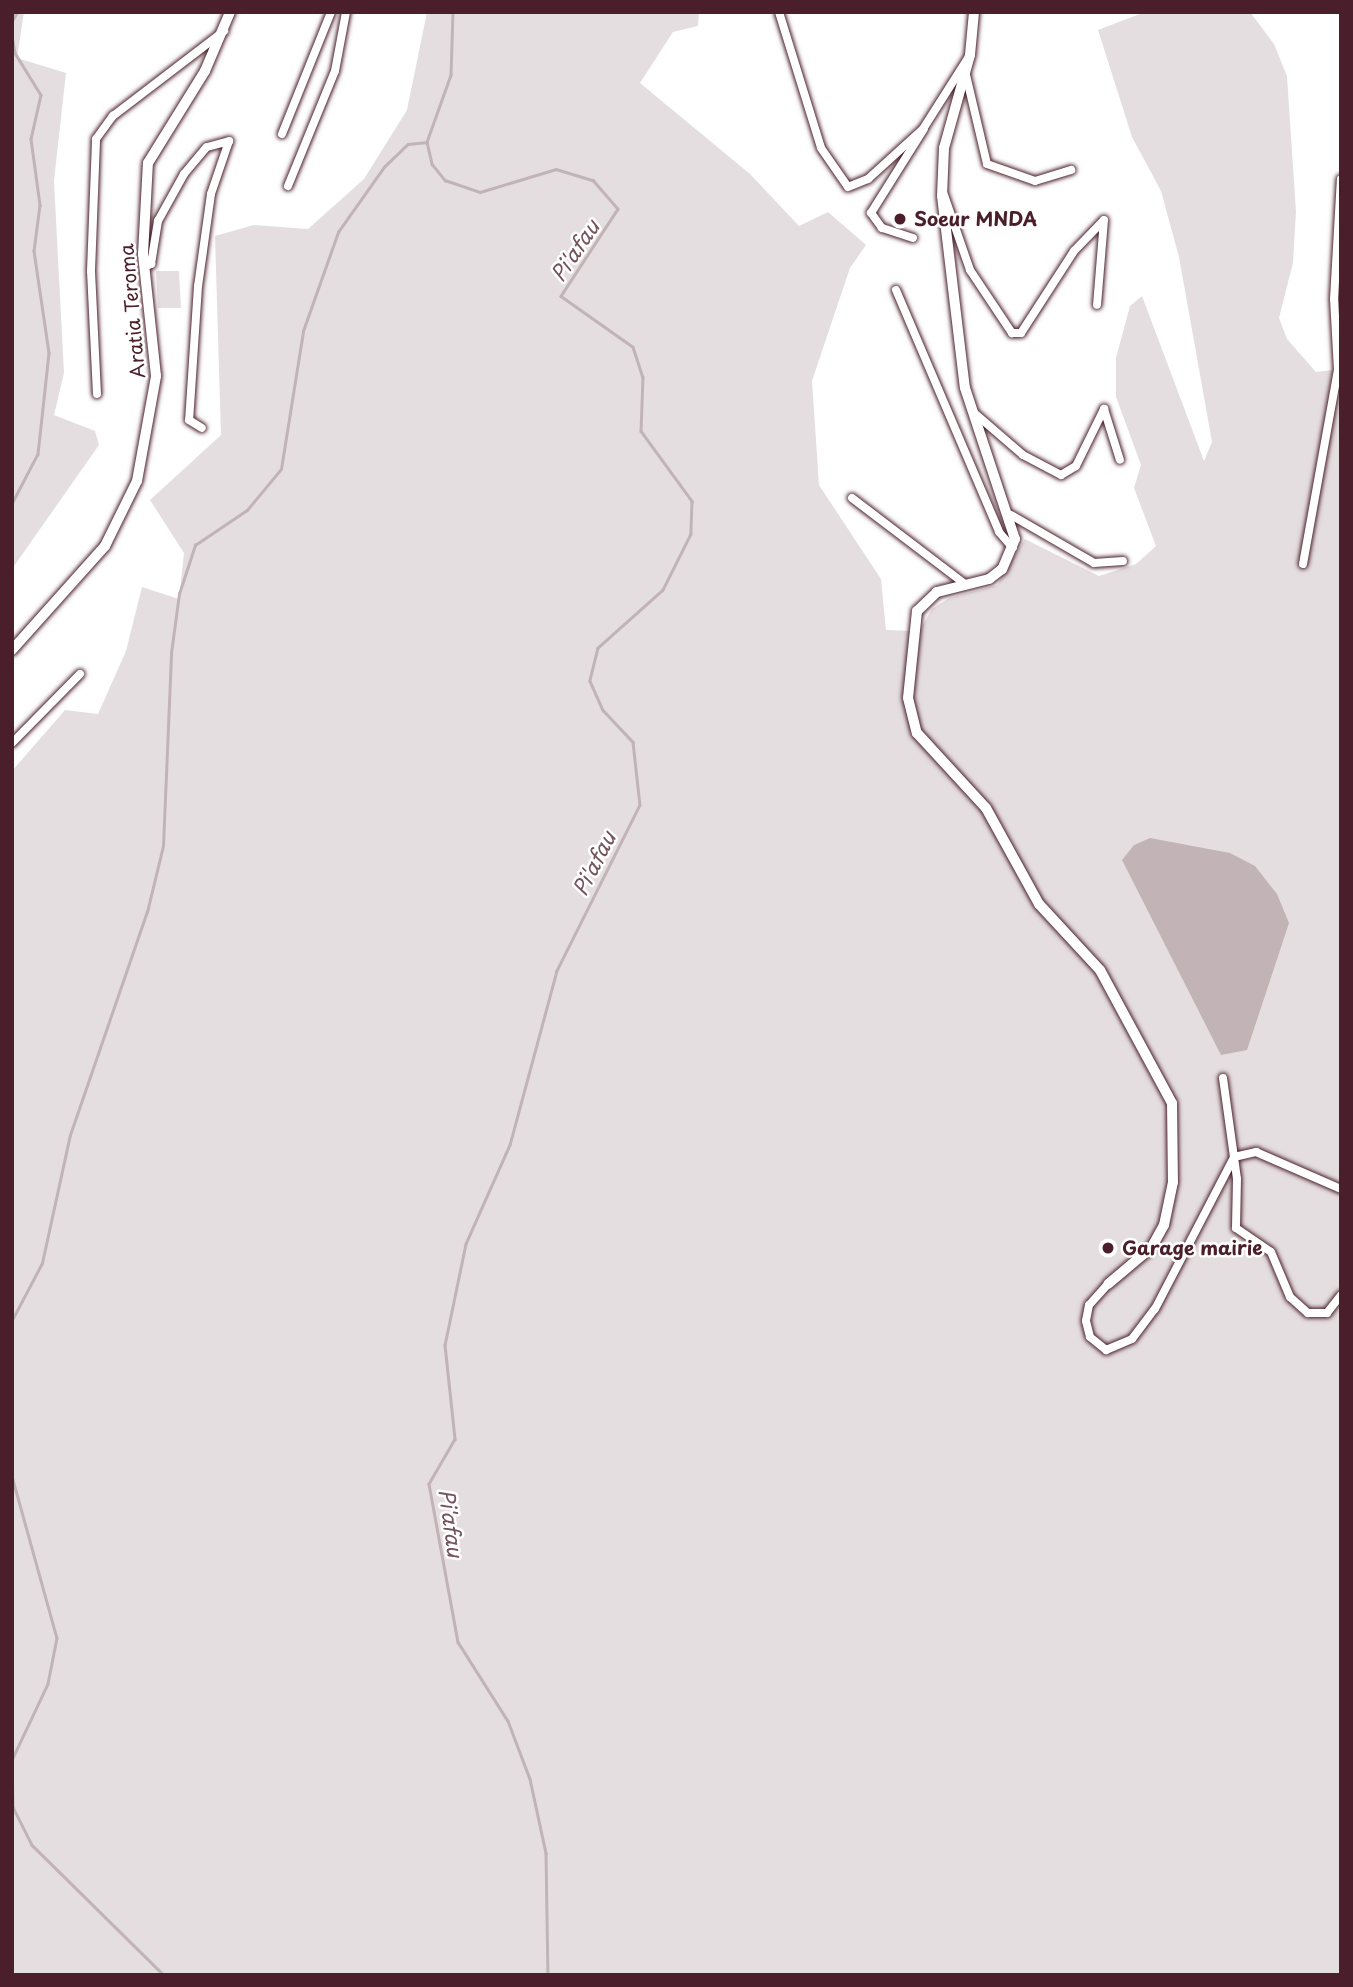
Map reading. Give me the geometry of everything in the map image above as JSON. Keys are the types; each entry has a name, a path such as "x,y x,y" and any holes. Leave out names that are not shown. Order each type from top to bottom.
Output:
{"main road":[{"name":"Aratia Teroma","path":"12,650 105,546 137,481 156,376 144,267 148,163 226,30 230,12"},
{"path":"974,12 970,55 948,123 942,191 957,351 971,410 1011,515 1013,548 1002,569 966,585 937,592 918,611 907,672 912,720 1004,834 1039,904 1100,970 1159,1075 1176,1136 1164,1226 1153,1247 1108,1284"}],"street":[{"path":"282,134 331,12"},
{"path":"288,186 335,71 346,12"},
{"path":"779,12 821,148 841,183 860,185 925,127"},
{"path":"97,394 91,271 99,133 226,30"},
{"path":"913,238 882,228 871,212 970,55"},
{"path":"965,72 987,164 1035,181 1071,170"},
{"path":"144,267 151,264 158,221 184,174 207,147 229,141 211,194 198,286 189,420 202,428"},
{"path":"1303,564 1338,370 1335,266 1341,179"},
{"path":"942,191 970,270 1012,332 1021,333 1074,251 1104,220 1097,305"},
{"path":"896,290 999,532 1013,548"},
{"path":"971,410 1023,455 1061,475 1076,466 1104,409 1120,460"},
{"path":"852,498 966,585"},
{"path":"1011,515 1084,559 1123,561"},
{"path":"12,743 80,674"},
{"path":"1223,1078 1236,1228 1272,1252 1298,1307 1319,1314 1340,1301"},
{"path":"1108,1284 1089,1305 1086,1321 1090,1337 1106,1350 1132,1339 1155,1309 1231,1160 1256,1152 1341,1189"}],"shaded area":[{"path":"12,12 24,12 17,58 66,73 54,181 64,373 54,415 95,431 99,445 12,569"},
{"path":"427,12 699,12 698,26 673,32 640,83 750,174 799,226 828,212 866,245 850,268 812,381 819,485 881,579 886,630 919,631 932,609 949,598 997,585 1025,539 1099,576 1136,564 1156,546 1134,488 1141,465 1116,397 1116,358 1130,306 1142,296 1204,461 1212,442 1179,257 1161,191 1132,137 1098,30 1145,12 1250,12 1274,44 1287,76 1296,212 1293,263 1279,318 1287,339 1316,372 1341,369 1341,1975 12,1975 12,771 65,710 98,714 126,651 142,587 179,599 184,553 150,500 221,435 215,236 254,225 308,229 364,179 407,110"},
{"path":"156,271 179,271 181,308 158,308"},
{"path":"1150,838 1230,853 1255,866 1277,894 1289,923 1247,1050 1221,1055 1122,860 1134,845"}],"waterway":[{"path":"12,21 17,12"},
{"name":"Pi'afau","path":"453,12 451,75 427,142 432,164 445,180 480,192 556,169 593,180 618,209 561,296 633,347 643,377 641,431 692,501 691,534 663,590 598,648 590,681 603,710 633,742 640,805 557,971 510,1145 466,1244 445,1345 455,1439 429,1484 458,1642 508,1721 530,1779 546,1853 548,1975"},
{"path":"12,36 15,53 41,95 31,139 40,205 34,251 49,353 38,454 12,504"},
{"path":"12,1320 42,1263 70,1135 147,912 163,846 171,653 179,594 195,545 247,510 281,469 303,331 338,232 384,167 408,144 427,142"},
{"path":"12,1476 57,1638 48,1684 12,1760 13,1807 32,1845 164,1975"}],"place":[{"name":"Soeur MNDA","path":"900,219"},
{"name":"Garage mairie","path":"1108,1248"}]}
